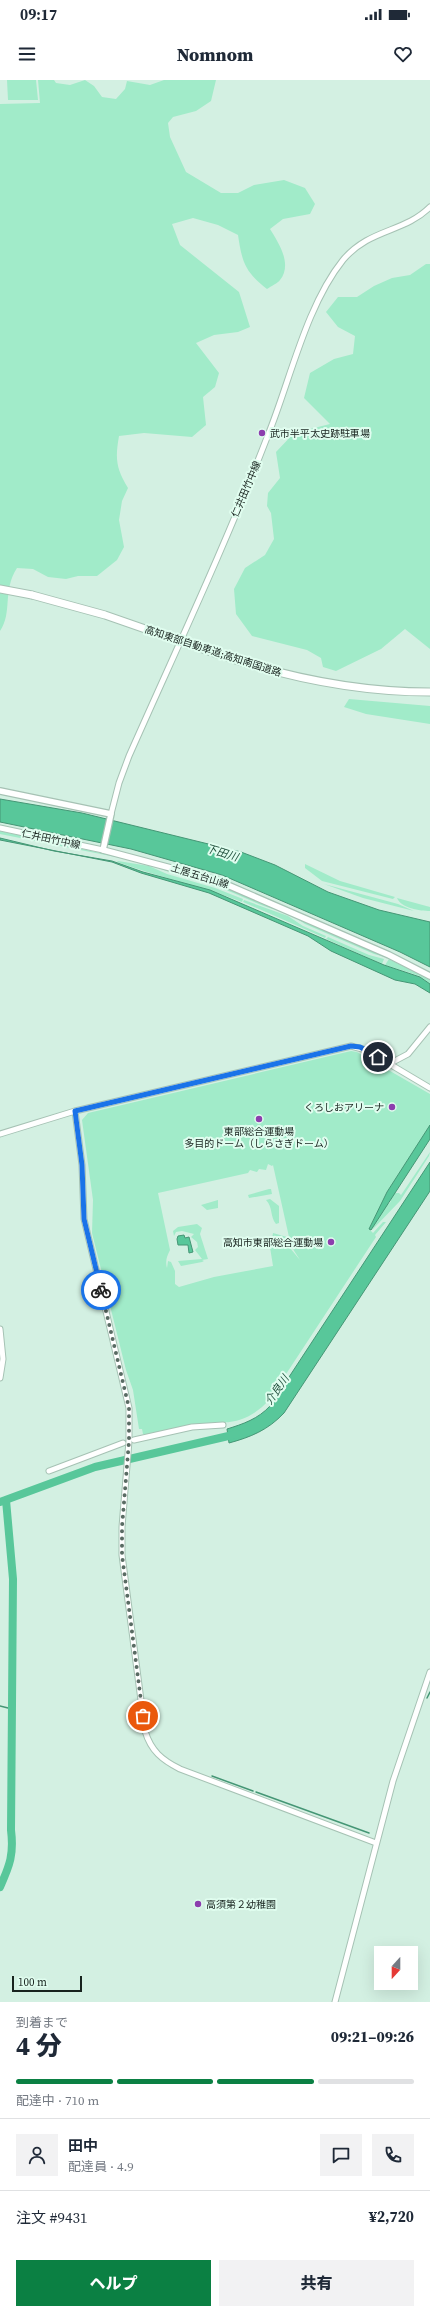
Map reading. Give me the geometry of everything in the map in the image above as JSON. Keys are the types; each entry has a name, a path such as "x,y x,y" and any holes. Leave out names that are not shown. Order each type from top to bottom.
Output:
{"highway":[{"name":"高知東部自動車道;高知南国道路","path":"0,589 32,595 93,612 279,673 330,684 379,690 430,692"}],"main road":[{"path":"0,791 111,814 103,848"},
{"name":"土居五台山線","path":"103,848 216,880 389,955 430,976"}],"street":[{"name":"仁井田竹中線","path":"111,814 119,783 129,756 254,471 308,325 320,299 342,262 352,250 370,237 410,221 430,207"},
{"name":"仁井田竹中線","path":"0,828 103,848"},
{"path":"390,1064 408,1054 430,1027"},
{"path":"0,1134 75,1111 351,1046 360,1047 430,1088"},
{"path":"75,1111 82,1165 84,1219 129,1408 128,1450 122,1527 122,1555 145,1731 152,1748 160,1758 180,1769 376,1843"},
{"path":"0,1329 3,1359 0,1378"},
{"path":"134,1440 192,1427 223,1425"},
{"path":"49,1471 123,1443"},
{"path":"335,2002 376,1843 400,1760 430,1672"}],"shaded area":[{"path":"7,80 36,80 38,100 8,100"},
{"path":"38,80 54,80 56,83 70,85 85,80 94,86 102,97 116,99 125,89 127,81 150,85 164,80 216,80 211,101 196,111 173,117 168,123 170,137 186,172 221,193 238,193 254,185 284,180 305,188 315,204 310,214 283,219 270,229 283,253 285,267 284,274 280,280 267,289 249,272 243,259 238,235 218,225 193,218 172,224 180,245 239,292 250,327 238,332 214,335 196,343 219,373 215,387 203,397 206,425 192,437 144,433 119,436 117,457 119,469 128,488 122,501 119,520 124,547 117,560 97,576 78,576 66,579 48,577 33,569 17,568 12,577 8,593 6,616 0,631 0,104 40,103"},
{"path":"426,264 430,264 430,649 405,629 381,649 336,671 323,667 321,658 307,650 252,636 236,614 234,589 245,568 265,555 274,539 271,513 267,506 268,493 280,478 276,452 294,433 330,424 304,398 310,373 334,359 353,354 355,336 338,327 326,312 338,297 357,297 374,286 392,278 410,275"},
{"path":"349,699 430,706 430,724 366,714 344,707"},
{"path":"0,831 146,863 0,834"},
{"path":"117,862 149,866 167,874 215,888 243,899 242,902"},
{"path":"150,864 224,885 281,911 226,890 178,875"},
{"path":"305,864 340,881 395,897 393,899 322,881 305,868"},
{"path":"324,884 398,904 414,911 363,898"},
{"path":"397,898 430,907 430,911 416,910 407,907"},
{"path":"244,900 288,916 303,926 326,936 325,938 243,902"},
{"path":"290,914 385,957 374,954 305,924"},
{"path":"328,937 369,955 384,959 382,964 326,939"},
{"path":"389,959 430,980 430,984 420,976 385,965"},
{"name":"高知市東部総合運動場","path":"351,1051 357,1052 430,1094 430,1126 387,1192 369,1229 373,1233 383,1222 386,1222 375,1235 376,1237 269,1400 253,1414 240,1420 219,1422 150,1434 143,1434 142,1429 139,1429 133,1390 126,1370 92,1233 93,1200 82,1120 88,1113","holes":["268,1164 273,1165 291,1246 300,1260 290,1248 287,1237 273,1233 272,1239 269,1241 273,1266 214,1277 179,1287 175,1284 175,1271 171,1262 168,1261 167,1268 166,1265 170,1250 158,1193 248,1173 250,1170 257,1172 259,1169 266,1170"]},
{"path":"430,1152 429,1156 400,1201 372,1230 382,1207 390,1203 393,1193 399,1193 401,1195"},
{"path":"271,1189 272,1194 249,1198 248,1195"},
{"path":"270,1199 279,1206 279,1223 276,1224 270,1206 266,1200"},
{"path":"218,1200 218,1208 207,1210 201,1205"},
{"path":"197,1224 202,1228 200,1234 208,1259 202,1260 204,1261 202,1262 181,1266 178,1261 202,1259 195,1250 198,1247 197,1242 191,1237 194,1234 182,1231 176,1232 174,1236 173,1231 178,1227"}],"water":[{"name":"下田川","path":"0,799 82,813 241,852 275,865 328,892 379,910 430,922 430,967 400,952 222,875 131,849 0,822"},
{"path":"0,838 45,849 0,840"},
{"path":"70,854 112,861 143,872 210,890 384,965 420,977 430,984 430,993 415,984 395,980 331,951 308,936 209,893 141,873 112,862"},
{"path":"430,1125 430,1139 371,1230 369,1229 387,1192"},
{"path":"430,1162 430,1191 284,1413 272,1424 259,1432 229,1443 227,1429 255,1418 270,1406"},
{"path":"184,1235 185,1238 189,1237 193,1252 189,1253 188,1245 178,1245 178,1236"}],"waterway":[{"name":"介良川","path":"0,1502 95,1467 237,1434"},
{"path":"0,1887 9,1866 12,1846 13,1579 6,1500"},
{"path":"427,1698 430,1692"},
{"path":"0,1706 12,1709"},
{"path":"212,1776 253,1791"},
{"path":"256,1792 369,1833"}],"way so far":[{"path":"101,1290 129,1408 129,1441 123,1497 122,1555 143,1716"}],"place":[{"name":"武市半平太史跡駐車場","path":"262,433"},
{"name":"くろしおアリーナ","path":"392,1107"},
{"name":"東部総合運動場 多目的ドーム（しらさぎドーム）","path":"259,1119"},
{"name":"高知市東部総合運動場","path":"331,1242"},
{"name":"高須第２幼稚園","path":"198,1904"}],"route":[{"path":"101,1290 84,1219 82,1165 75,1111 351,1046 360,1047 378,1057"}]}
